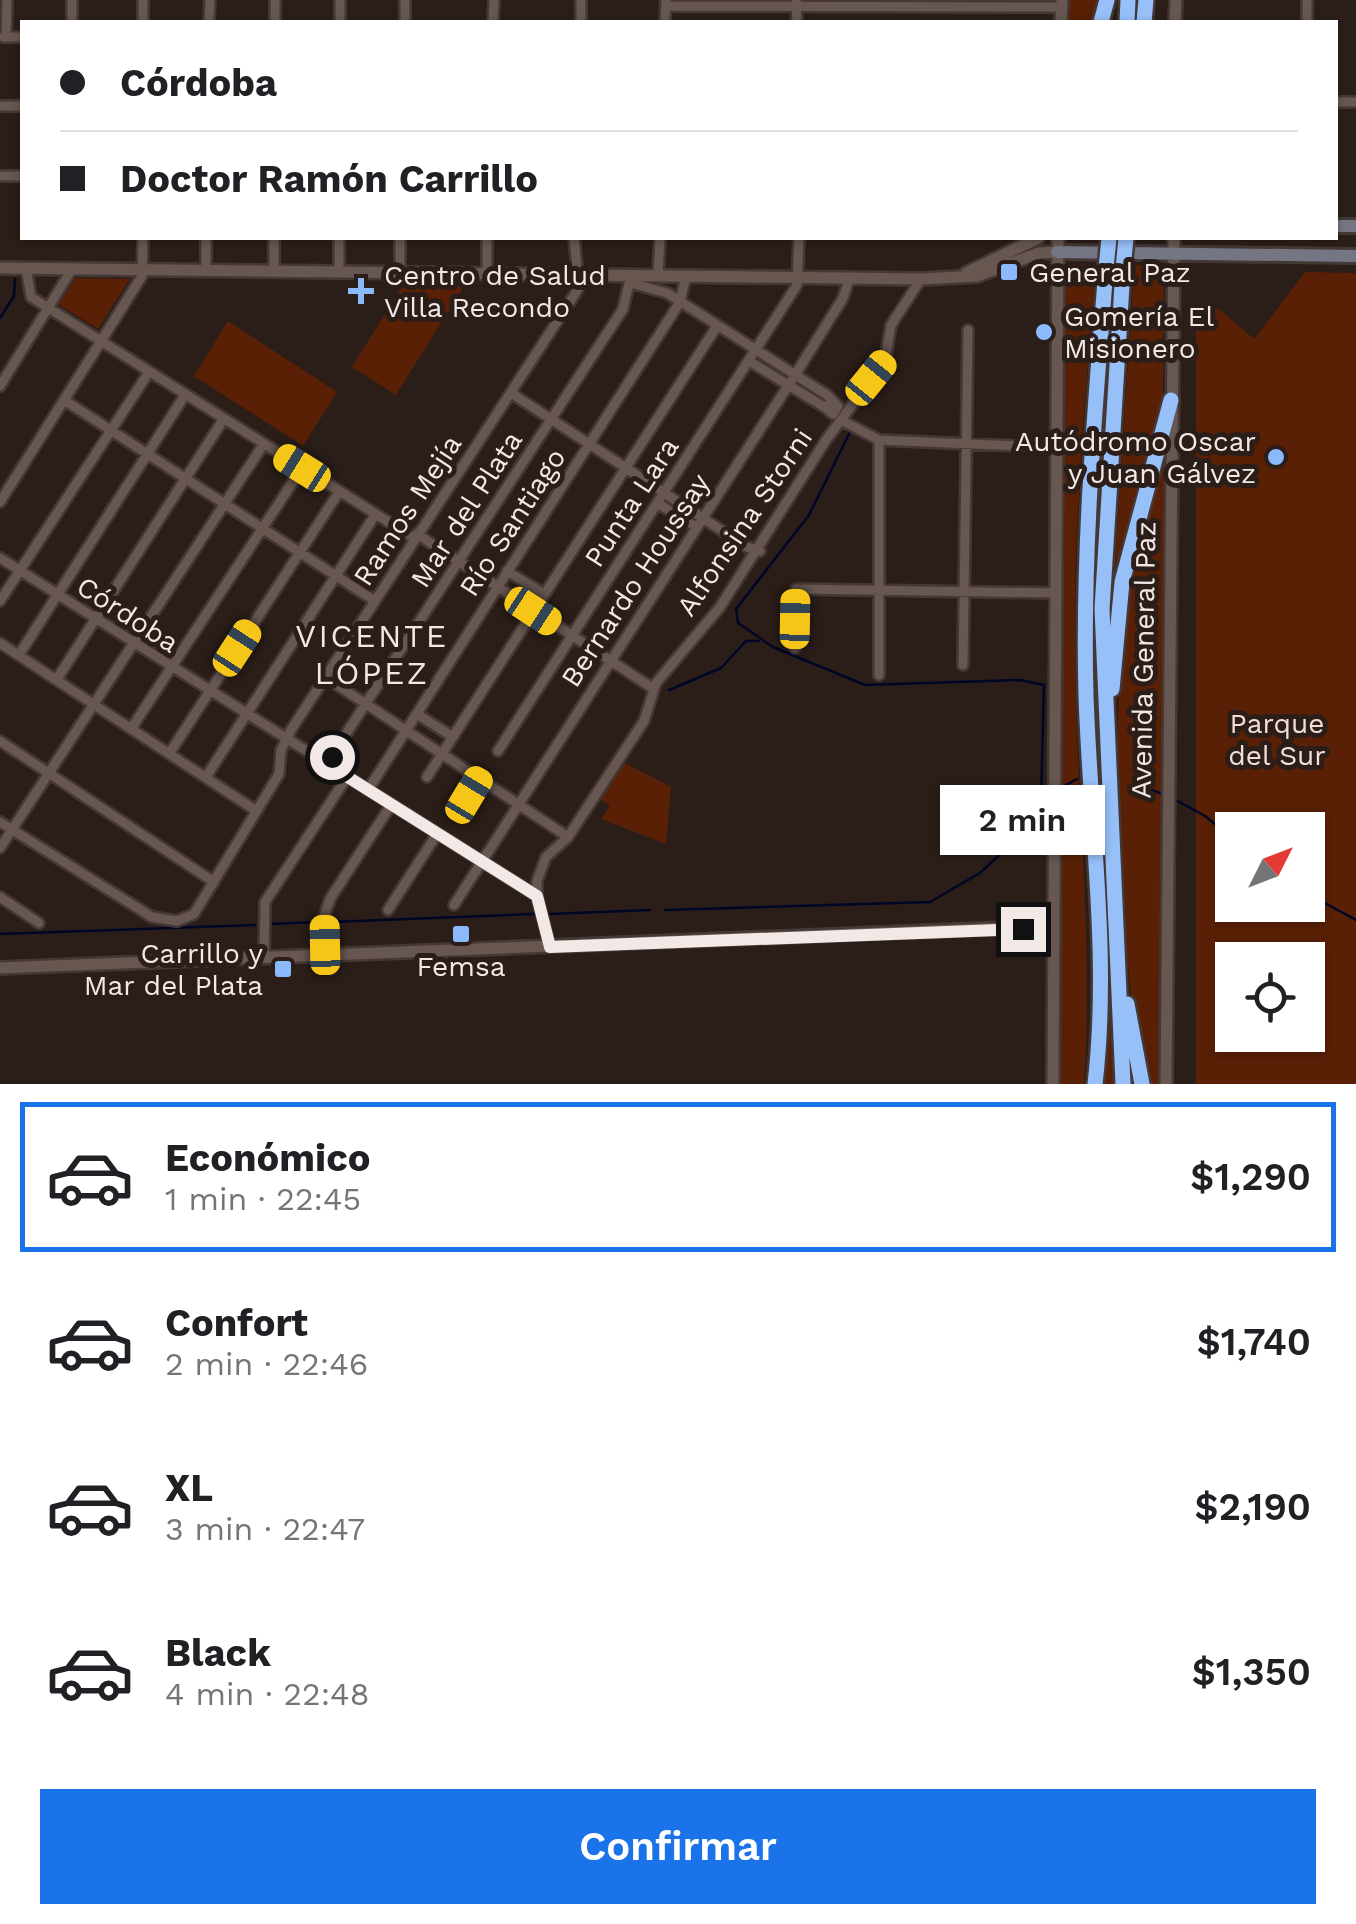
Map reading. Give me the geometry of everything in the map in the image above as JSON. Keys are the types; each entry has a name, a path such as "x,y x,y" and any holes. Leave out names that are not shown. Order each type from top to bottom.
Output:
{"highway":[{"name":"Avenida General Paz","path":"1109,240 1115,269 1104,546 1106,768 1123,1084"},
{"name":"Avenida General Paz","path":"1095,1084 1099,984 1088,761 1088,526 1115,269 1125,240"},
{"path":"1106,768 1117,608 1170,400"},
{"path":"1118,976 1142,1084"}],"main road":[{"path":"1058,245 1174,254 1356,256"}],"street":[{"path":"3,37 7,0"},
{"path":"666,3 942,8 1062,4"},
{"path":"942,8 942,20"},
{"path":"0,502 56,418 143,270 143,240"},
{"path":"206,240 206,270"},
{"path":"274,240 274,271"},
{"path":"339,240 339,272"},
{"path":"400,240 400,272"},
{"path":"487,273 488,240"},
{"name":"Ramos Mejía","path":"12,829 152,916 176,920 200,908 278,774 286,738 576,294 574,240"},
{"path":"658,276 660,240"},
{"path":"798,240 798,277"},
{"path":"952,278 1034,240"},
{"name":"Avenida General Paz","path":"1166,1084 1174,240"},
{"path":"0,268 487,273 631,279 921,279 994,271 1058,245 1054,1084"},
{"path":"26,268 28,294 49,310 376,515 459,562 654,689"},
{"path":"0,386 72,269"},
{"name":"Río Santiago","path":"368,790 680,302 686,276"},
{"name":"Punta Lara","path":"498,750 756,350 798,277"},
{"name":"Bernardo Houssay","path":"454,905 796,375 843,298 850,278"},
{"path":"631,279 680,302 796,375 829,408"},
{"name":"Mar del Plata","path":"327,764 623,309 631,279"},
{"name":"Alfonsina Storni","path":"537,896 537,881 546,858 568,837 644,720 654,689 760,551 780,510 885,361 891,325 921,279"},
{"path":"427,777 717,326"},
{"path":"962,665 968,330"},
{"path":"749,361 829,408"},
{"path":"0,601 149,372"},
{"path":"510,393 625,468 660,498 698,522 760,551"},
{"path":"19,655 184,395"},
{"path":"64,400 374,602"},
{"path":"56,418 69,416 76,407"},
{"path":"829,408 827,426 832,432"},
{"path":"57,679 223,420"},
{"path":"841,420 880,440 1020,446"},
{"path":"879,675 880,440"},
{"path":"0,848 263,444"},
{"path":"131,729 302,468"},
{"path":"169,754 339,492"},
{"path":"206,777 376,515"},
{"name":"Córdoba","path":"0,558 208,693 537,896"},
{"path":"507,571 544,594"},
{"path":"795,648 796,589 1057,593"},
{"path":"0,644 255,810"},
{"path":"325,677 568,837"},
{"path":"417,714 453,737"},
{"path":"0,741 214,882"},
{"path":"264,958 265,902 347,777"},
{"path":"458,813 480,777"},
{"path":"326,956 324,917 330,899 391,805"},
{"path":"0,822 12,829"},
{"path":"388,910 437,834"},
{"path":"537,896 550,947"},
{"path":"0,898 39,923"},
{"path":"0,968 1054,926"}],"green space":[{"path":"1067,0 1102,0 1097,20 1067,20"},
{"path":"1072,264 1096,265 1081,462 1075,610 1087,1031 1084,1084 1060,1084 1065,307 1066,271"},
{"path":"1134,265 1159,265 1160,273 1164,273 1163,412 1113,597"},
{"name":"Parque del Sur","path":"1305,272 1356,273 1356,1084 1196,1084 1196,318 1207,306 1219,309 1254,339"},
{"path":"76,278 130,279 98,329 58,304"},
{"path":"469,278 396,395 352,367 406,280"},
{"path":"228,321 337,392 303,446 194,376"},
{"path":"1167,441 1161,1084 1146,1084 1124,914 1119,689 1131,570"},
{"path":"623,762 671,787 666,844 601,819 610,805 599,798"},
{"path":"1107,928 1115,1084 1103,1084"}],"waterway":[{"path":"0,318 14,296 15,279"},
{"path":"851,430 809,515 736,609 738,623 773,647 865,685 1020,680 1044,685 1041,800"},
{"path":"669,690 721,668 746,641 759,641"},
{"path":"1059,789 1077,779"},
{"path":"1152,790 1165,795"},
{"path":"665,910 930,902 980,873 1011,844 1026,815 1048,796"},
{"path":"1172,798 1215,824"},
{"path":"1325,903 1356,920"},
{"path":"549,914 650,910"},
{"path":"332,922 534,914"},
{"path":"269,924 317,922"},
{"path":"0,934 255,925"}],"place":[{"name":"General Paz","path":"1009,272"},
{"name":"Centro de Salud Villa Recondo","path":"361,291"},
{"name":"Gomería El Misionero","path":"1044,332"},
{"name":"Autódromo Oscar y Juan Gálvez","path":"1276,457"},
{"name":"Femsa","path":"461,934"},
{"name":"Carrillo y Mar del Plata","path":"283,969"}],"district":[{"name":"VICENTE LÓPEZ","path":"372,654"}],"route":[{"path":"332,757 327,764 537,896 550,947 1023,929"}]}
